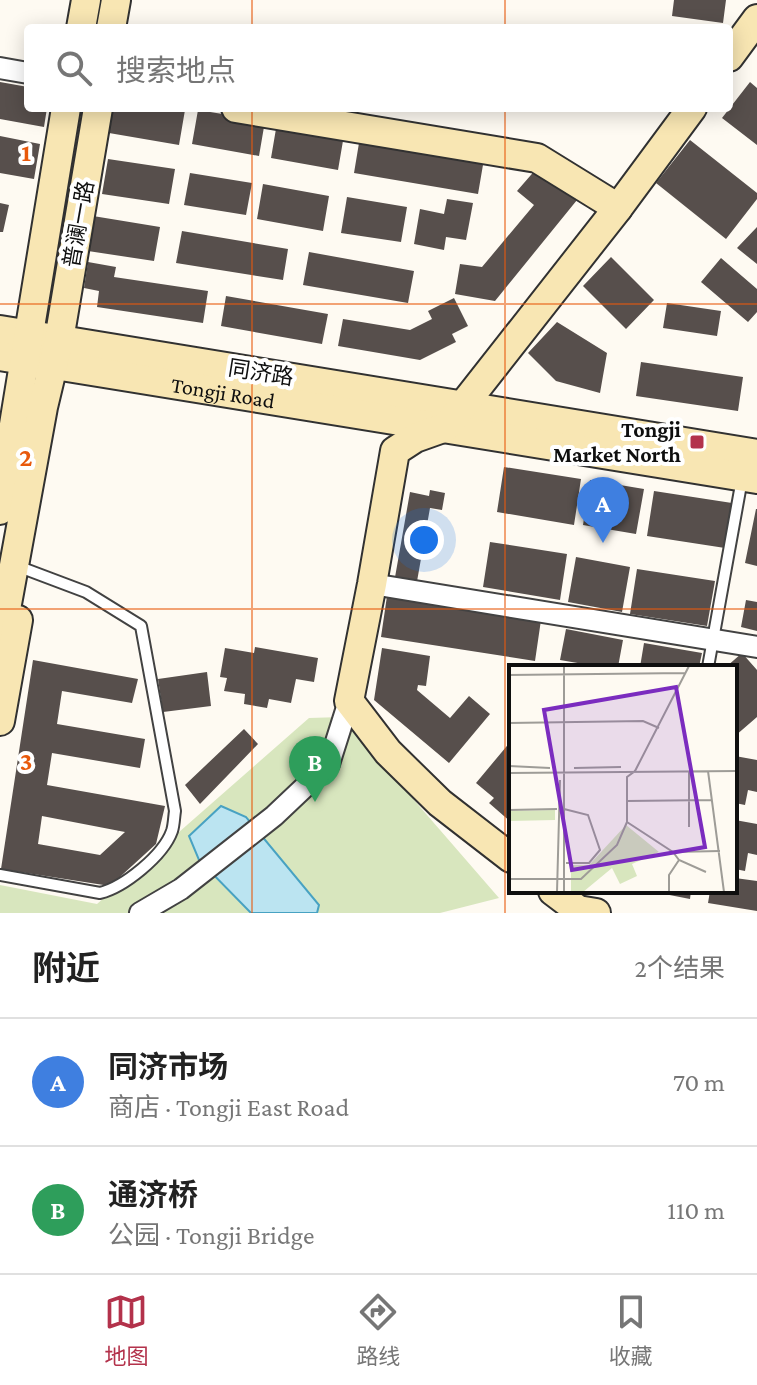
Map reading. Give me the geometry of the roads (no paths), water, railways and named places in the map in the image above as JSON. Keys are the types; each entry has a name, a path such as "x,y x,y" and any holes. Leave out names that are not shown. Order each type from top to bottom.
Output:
{"main road":[{"path":"82,24 86,0"},
{"path":"112,24 116,0"},
{"path":"733,52 757,19"},
{"name":"普澜一路","path":"31,405 17,350 65,112"},
{"name":"普澜一路","path":"31,405 56,352 97,112"},
{"path":"260,112 537,158 618,208"},
{"path":"509,856 440,803 388,752 349,701 395,451 415,438 446,427 689,112"},
{"name":"Tongji Road","path":"0,330 17,350 56,352 110,362 366,417 752,470"},
{"name":"同济路","path":"110,362 373,390 464,404 752,470"},
{"path":"0,431 31,405"},
{"path":"0,510 31,405"},
{"path":"0,721 20,567 31,405"},
{"path":"0,642 20,567"},
{"path":"556,893 584,912"}],"street":[{"path":"0,68 24,72"},
{"path":"372,584 757,647"},
{"path":"140,913 181,889 274,816 329,764 349,701"}],"lane":[{"path":"708,665 752,470"},
{"path":"0,875 100,893 116,889 160,851 172,831 175,811 141,626 86,592 20,567"}],"water":[{"path":"221,806 246,817 319,905 317,913 251,913 199,860 189,836"}],"place":[{"name":"Tongji Market North","path":"697,442"},
{"name":"同济市场","path":"603,543"},
{"name":"通济桥","path":"315,802"}]}
